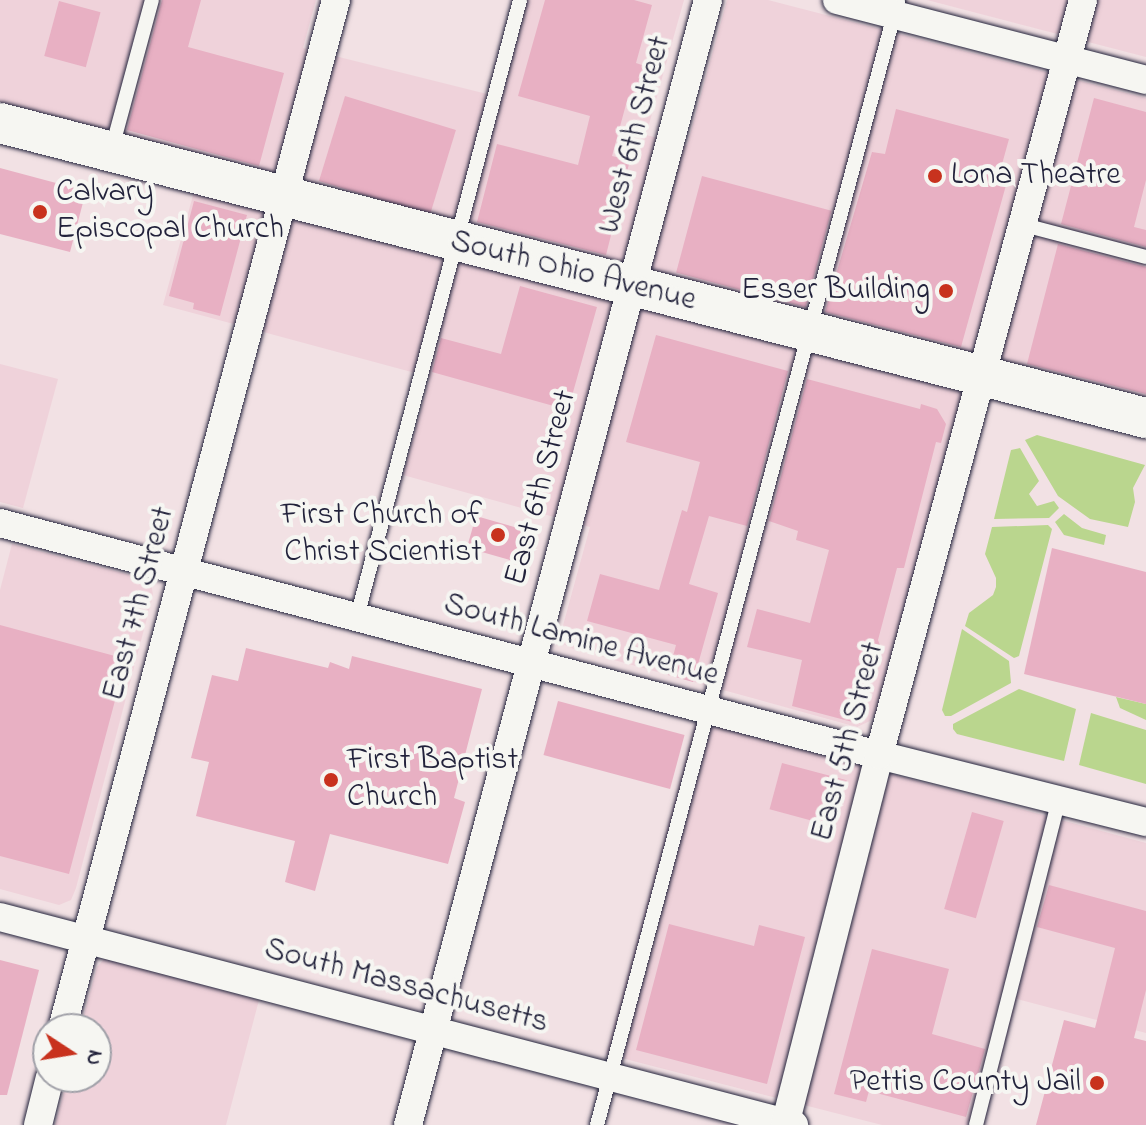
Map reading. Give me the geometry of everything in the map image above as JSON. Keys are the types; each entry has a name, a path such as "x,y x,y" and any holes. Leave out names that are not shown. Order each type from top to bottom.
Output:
{"main road":[{"name":"South Ohio Avenue","path":"0,123 1146,418"}],"street":[{"name":"East 7th Street","path":"66,1013 336,0"},
{"name":"West 6th Street","path":"631,287 708,0"},
{"path":"837,0 896,7 1068,60 1146,80"},
{"name":"East 5th Street","path":"788,1124 879,755 1083,0"},
{"name":"East 6th Street","path":"408,1125 631,287"},
{"name":"South Lamine Avenue","path":"0,523 879,755 1146,822"},
{"name":"South Massachusetts","path":"0,917 788,1124"},
{"path":"38,1125 46,1093"}],"lane":[{"path":"111,152 152,0"},
{"path":"357,617 520,0"},
{"path":"597,1125 896,7"},
{"path":"1024,225 1146,257"},
{"path":"976,1125 1059,800"}],"shaded area":[{"path":"0,0 316,0 303,48 487,94 513,0 684,0 646,135 687,145 727,0 768,0 1146,98 1146,397 976,354 881,706 870,721 857,727 574,649 563,644 561,633 590,527 403,475 430,377 163,305 204,155 0,104"},
{"path":"927,0 1146,0 1146,57"},
{"path":"0,364 58,379 23,508 0,502"},
{"path":"12,544 142,578 151,583 153,595 76,888 71,900 59,905 0,889 0,590"},
{"path":"696,721 1146,843 1146,1033 1017,999 984,1125 882,1125 606,1054"},
{"path":"105,958 259,1000 226,1125 55,1125 64,1093 112,1093 112,1013 84,1013 97,967"}],"green space":[{"path":"1037,435 1145,465 1133,488 1135,502 1128,527 1090,519 1058,496 1025,440"},
{"path":"1020,448 1039,481 1029,494 1037,506 1054,501 1059,508 1049,518 994,519 1011,450"},
{"path":"1064,514 1082,528 1106,535 1104,545 1064,535 1055,522"},
{"path":"1048,525 1052,529 1019,656 1014,658 965,626 969,613 993,595 996,587 996,578 985,554 992,527"},
{"path":"962,629 1009,661 1011,683 951,716 945,716 942,710"},
{"path":"1019,689 1076,709 1064,761 957,734 953,729 953,724"},
{"path":"1116,697 1146,704 1146,720 1120,708"},
{"path":"1091,713 1146,730 1146,784 1079,765"}],"building":[{"path":"162,0 201,0 188,47 284,73 259,166 127,130"},
{"path":"545,0 634,0 652,5 636,63 654,69 645,102 628,97 612,156 630,160 606,255 477,222 497,144 578,165 590,116 518,96"},
{"path":"59,1 101,12 86,67 44,56"},
{"path":"345,96 456,130 430,215 319,181"},
{"path":"1094,98 1146,112 1146,180 1134,227 1146,230 1146,247 1061,224"},
{"path":"896,109 1009,139 999,175 1008,178 961,347 825,312 872,152 885,154"},
{"name":"Calvary Episcopal Church","path":"0,168 86,191 70,252 0,234"},
{"path":"702,176 831,211 806,307 676,273"},
{"path":"194,201 247,215 220,316 193,309 194,303 169,296"},
{"path":"1058,244 1146,267 1146,394 1027,364"},
{"path":"520,286 597,307 568,410 432,372 441,338 501,354"},
{"path":"656,335 788,371 747,526 709,516 689,584 718,593 693,682 668,675 676,645 587,621 600,574 659,590 682,510 687,512 700,462 626,442"},
{"path":"807,379 920,409 921,404 937,409 946,424 941,443 936,442 904,568 897,568 878,640 881,648 860,724 792,706 802,660 747,647 757,609 810,623 829,550 796,540 798,531 769,521"},
{"name":"First Church of Christ Scientist","path":"476,516 526,530 517,562 467,548"},
{"path":"1052,548 1146,572 1146,704 1024,674"},
{"path":"0,625 126,659 69,874 0,856"},
{"name":"First Baptist Church","path":"246,648 328,668 330,662 349,669 352,656 482,689 454,798 465,802 448,864 330,834 315,891 285,882 295,841 196,816 209,762 191,758 212,675 238,681"},
{"path":"558,701 685,735 670,789 544,755"},
{"path":"782,763 847,780 834,827 770,809"},
{"path":"972,812 1004,821 976,918 944,909"},
{"path":"1049,885 1146,911 1146,990 1134,1038 1146,1041 1146,1125 1036,1125 1064,1020 1095,1028 1115,948 1037,927"},
{"path":"669,924 754,946 759,925 805,937 767,1084 636,1050"},
{"path":"872,949 949,969 932,1034 985,1049 966,1117 869,1091 866,1102 834,1094"},
{"path":"0,960 39,970 7,1095 0,1095"}],"place":[{"name":"Lona Theatre","path":"935,176"},
{"name":"Calvary Episcopal Church","path":"40,212"},
{"name":"Esser Building","path":"946,291"},
{"name":"First Church of Christ Scientist","path":"498,535"},
{"name":"First Baptist Church","path":"331,780"},
{"name":"Pettis County Jail","path":"1097,1083"}]}
